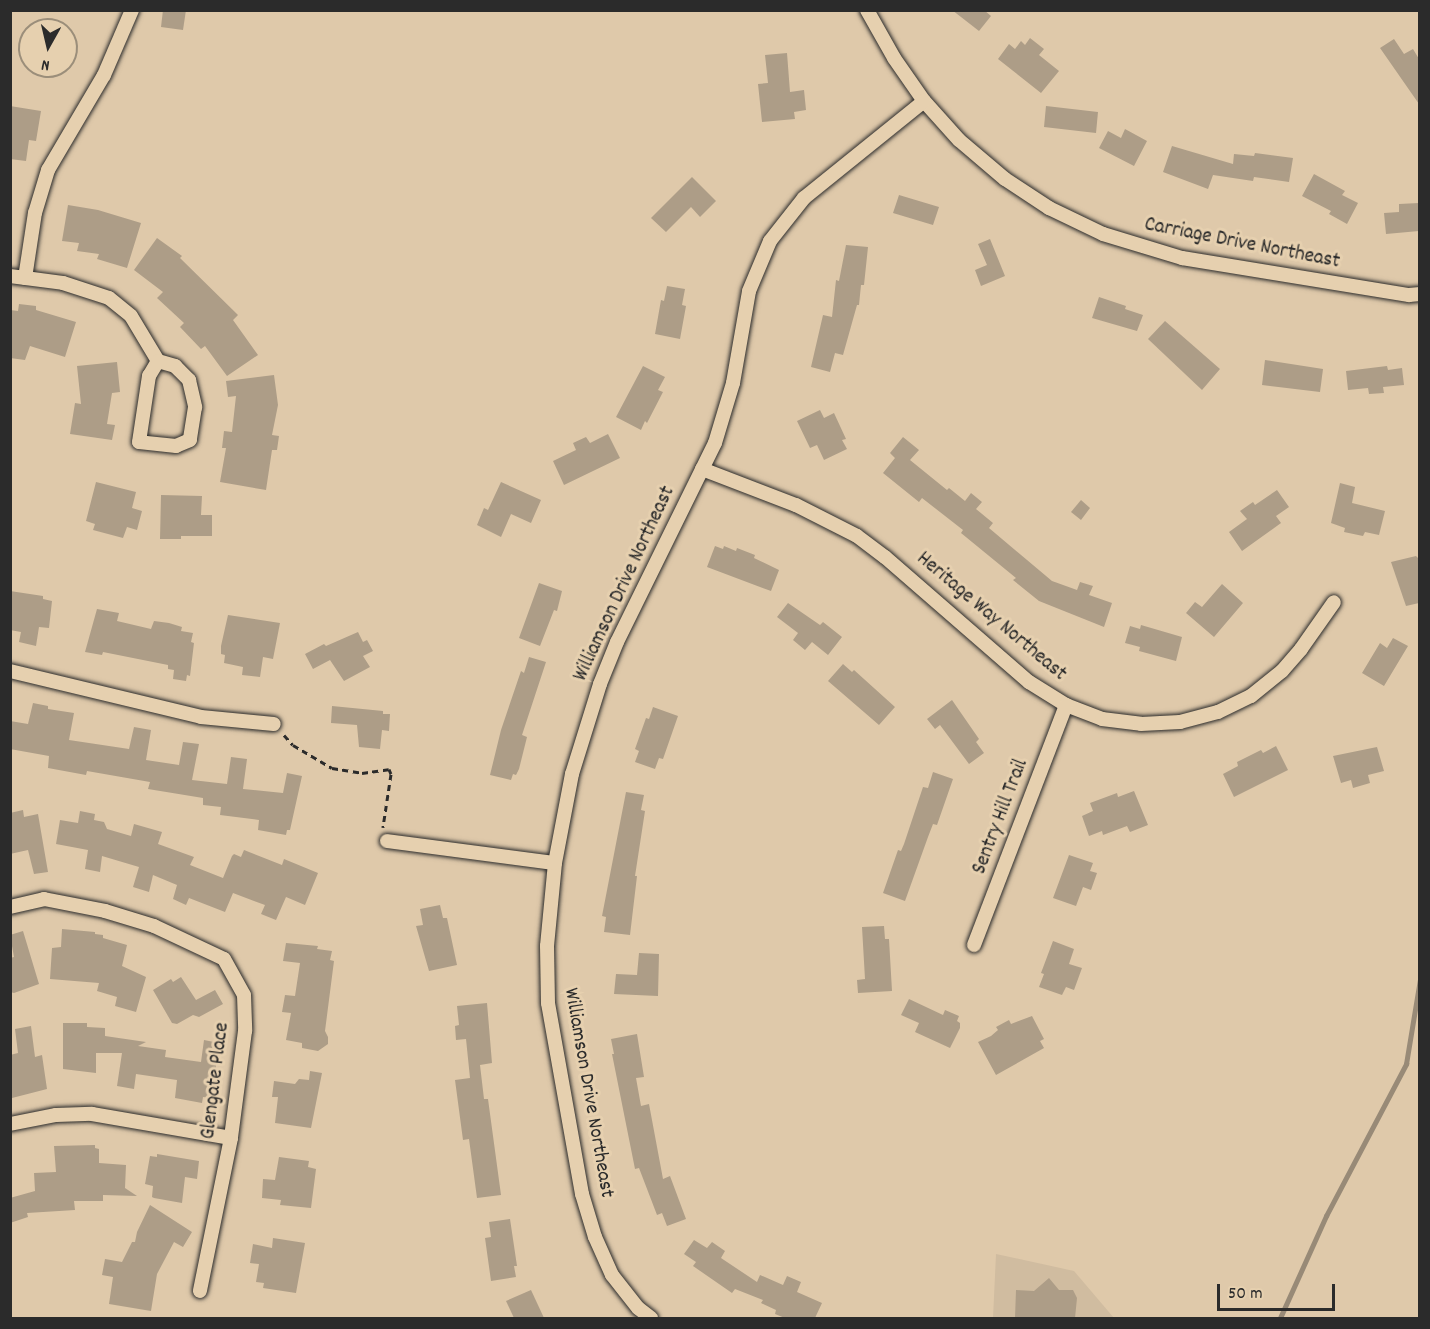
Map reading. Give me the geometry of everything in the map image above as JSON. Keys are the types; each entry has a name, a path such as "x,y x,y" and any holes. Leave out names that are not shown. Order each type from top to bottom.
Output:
{"street":[{"path":"25,278 35,213 48,170 104,75 132,10"},
{"name":"Carriage Drive Northeast","path":"867,10 894,58 924,101 959,140 1005,179 1049,208 1103,234 1182,258 1409,295 1419,294"},
{"name":"Williamson Drive Northeast","path":"651,1318 638,1308 612,1275 595,1237 582,1194 548,1003 547,946 555,862 572,774 600,684 617,642 702,469 726,413 749,291 770,241 804,198 924,101"},
{"path":"10,276 63,283 109,298 131,316 158,362 175,366 189,380 195,407 190,440 176,446 139,442 149,376 158,362"},
{"name":"Heritage Way Northeast","path":"702,469 796,505 857,536 885,557 1029,682 1066,705 1102,719 1141,724 1180,722 1218,712 1251,696 1282,671 1334,602"},
{"path":"10,671 201,717 274,724"},
{"name":"Sentry Hill Trail","path":"974,945 1066,705"},
{"path":"387,841 555,862"},
{"name":"Glengate Place","path":"10,907 44,899 105,911 154,926 224,959 244,995 246,1031 231,1138 200,1291"},
{"path":"10,1124 56,1115 92,1114 231,1138"}],"path":[{"path":"274,724 293,745 332,768 362,773 389,769 391,774 381,836 387,841"}],"shaded area":[{"path":"996,1254 1074,1271 1114,1318 993,1318"}],"building":[{"path":"163,10 186,10 183,30 161,27"},
{"path":"952,10 984,10 991,16 979,31"},
{"path":"1030,38 1044,49 1039,55 1059,71 1041,93 998,59 1009,44 1015,49 1021,41 1025,45"},
{"path":"1394,39 1404,54 1413,49 1419,59 1419,104 1380,48"},
{"path":"787,53 790,92 804,90 806,110 794,112 795,119 762,122 758,84 768,83 765,55"},
{"path":"10,106 41,111 36,141 29,140 26,161 10,159"},
{"path":"1046,106 1098,112 1096,133 1044,127"},
{"path":"1125,129 1147,141 1134,166 1099,148 1108,131 1121,138"},
{"path":"1172,146 1233,164 1234,154 1254,156 1255,153 1293,158 1289,182 1254,177 1253,181 1213,175 1208,189 1163,172"},
{"path":"1314,174 1345,191 1342,195 1358,203 1347,224 1329,214 1331,211 1302,196"},
{"path":"692,177 716,201 700,217 691,207 666,232 651,218"},
{"path":"899,195 939,207 933,225 893,213"},
{"path":"1419,203 1419,231 1386,234 1384,213 1399,212 1399,204"},
{"path":"68,205 98,210 141,223 127,268 97,259 99,254 77,251 79,243 62,241"},
{"path":"157,238 182,256 180,258 238,315 233,320 258,355 227,376 205,346 201,349 180,327 184,323 157,298 163,292 134,270"},
{"path":"990,239 1005,276 981,286 975,270 987,265 978,244"},
{"path":"846,245 868,247 864,285 861,285 859,305 857,305 843,355 835,353 830,372 811,367 823,315 832,317 836,280 839,281"},
{"path":"667,286 685,289 682,305 686,306 680,339 655,334 661,300 664,301"},
{"path":"1099,297 1126,306 1125,309 1143,315 1137,331 1092,318"},
{"path":"19,304 36,306 36,310 76,322 65,357 30,346 25,360 10,358 10,310 18,311"},
{"path":"1165,321 1220,369 1202,390 1148,339"},
{"path":"1265,360 1323,369 1320,392 1262,385"},
{"path":"117,362 120,392 112,393 107,424 115,425 112,440 70,434 75,403 81,404 77,366"},
{"path":"643,366 665,377 658,390 663,392 641,430 616,417"},
{"path":"1387,366 1388,370 1402,368 1404,385 1383,387 1384,393 1369,394 1368,388 1348,390 1346,371"},
{"path":"274,375 278,405 272,435 279,436 277,450 272,450 266,490 220,482 226,448 222,448 224,431 232,432 236,396 228,397 226,381"},
{"path":"820,410 824,418 834,413 846,439 842,440 847,449 824,460 817,445 810,448 797,421"},
{"path":"608,434 620,458 564,485 553,461 576,450 573,443 586,437 590,443"},
{"path":"903,437 919,450 910,460 947,490 949,488 965,501 971,493 982,502 976,509 993,523 989,528 1052,581 1077,590 1080,582 1093,586 1089,595 1112,603 1104,627 1039,601 1013,580 1016,578 961,533 963,530 922,498 919,502 883,473 895,458 890,453"},
{"path":"96,482 136,492 132,508 142,511 137,530 127,527 123,538 93,530 95,524 86,521"},
{"path":"501,482 541,500 531,523 511,514 501,537 477,525 484,508 488,510"},
{"path":"1340,483 1355,487 1352,503 1385,511 1379,535 1365,532 1363,536 1344,532 1345,528 1331,523"},
{"path":"1277,490 1289,507 1276,516 1281,523 1242,551 1229,532 1247,519 1240,511 1253,502 1255,505"},
{"path":"161,495 202,496 201,515 212,515 212,536 160,539"},
{"path":"1081,500 1090,508 1081,520 1071,512"},
{"path":"715,546 723,549 724,546 736,551 737,548 755,555 754,558 779,570 771,591 707,567"},
{"path":"1416,556 1419,559 1419,603 1406,606 1391,562"},
{"path":"539,583 562,591 557,611 554,610 540,646 519,638"},
{"path":"1222,584 1243,603 1214,637 1186,613 1195,602 1202,607"},
{"path":"10,591 43,596 43,599 52,601 49,628 39,627 36,646 19,642 21,632 10,630"},
{"path":"788,603 820,625 823,622 842,637 828,655 812,642 805,650 793,640 798,633 777,617"},
{"path":"97,609 119,613 117,621 151,629 154,621 169,623 182,627 181,631 193,633 190,676 187,675 186,681 173,679 174,670 168,669 168,665 103,652 102,655 85,652"},
{"path":"228,615 280,623 273,659 263,657 260,677 242,675 243,667 224,663 225,655 221,654 221,646"},
{"path":"1141,625 1182,637 1176,661 1139,651 1140,647 1125,643 1130,626 1140,629"},
{"path":"358,632 363,642 367,640 373,651 363,656 370,667 344,681 330,660 313,669 305,654 324,644 326,646"},
{"path":"1393,638 1408,646 1384,686 1362,673 1380,643 1387,648"},
{"path":"529,657 546,662 522,735 527,737 519,769 516,775 513,774 511,780 490,775 501,730 521,671 524,673"},
{"path":"843,664 852,672 854,670 895,707 879,725 828,681"},
{"path":"952,700 979,739 976,742 984,753 969,764 940,725 935,729 927,719"},
{"path":"33,703 48,706 48,709 74,713 69,740 129,749 134,727 151,730 146,760 179,765 183,742 199,744 192,780 227,784 231,757 247,759 243,789 283,793 287,773 302,776 290,830 287,830 286,835 258,830 259,820 220,815 221,807 203,805 203,798 148,789 150,782 87,771 86,775 48,768 49,756 10,749 10,721 28,724"},
{"path":"332,706 383,711 383,714 390,714 389,731 382,730 380,749 359,747 357,725 331,723"},
{"path":"653,707 678,716 663,759 659,758 655,769 635,762 639,751 635,749 646,718 649,719"},
{"path":"1276,746 1288,770 1234,797 1223,774 1238,766 1237,762 1261,750 1263,753"},
{"path":"1377,747 1384,771 1368,775 1370,783 1353,788 1351,780 1341,783 1333,756"},
{"path":"933,772 953,779 937,825 933,824 905,901 883,893 898,850 901,851 904,844 923,787 928,788"},
{"path":"1134,791 1148,825 1130,832 1127,826 1103,835 1102,831 1089,836 1082,816 1093,811 1090,803 1117,793 1118,797"},
{"path":"626,792 644,795 641,810 645,811 635,876 637,876 630,935 604,932 606,917 602,916"},
{"path":"23,810 24,817 38,814 48,872 34,874 28,850 10,854 10,813"},
{"path":"80,811 95,814 94,820 104,822 107,829 131,836 134,824 162,832 158,844 194,857 190,865 223,878 232,856 234,854 241,857 244,850 282,865 284,859 318,873 305,905 286,897 276,920 261,914 265,905 233,893 225,912 189,898 186,905 173,899 177,885 153,875 149,892 133,887 139,867 102,856 100,872 85,869 88,850 56,844 60,820 78,823"},
{"path":"1069,855 1093,863 1090,871 1097,873 1091,890 1083,887 1076,906 1053,898"},
{"path":"440,905 443,918 447,918 457,965 429,971 416,926 423,925 420,909"},
{"path":"884,926 885,939 889,939 892,991 858,993 857,980 865,979 862,927"},
{"path":"62,929 95,932 95,934 103,935 103,938 127,945 122,966 146,977 136,1012 115,1006 117,997 97,991 99,983 50,979 52,948 61,947"},
{"path":"23,931 39,984 14,993 10,992 10,958 14,957 10,935"},
{"path":"1053,941 1074,949 1069,964 1082,968 1074,990 1066,987 1062,995 1039,987 1044,974 1041,973"},
{"path":"286,943 318,946 317,949 332,951 330,960 334,961 325,1031 328,1044 318,1051 302,1048 302,1043 286,1040 291,1013 282,1012 285,995 295,996 300,963 283,961"},
{"path":"639,953 659,954 658,996 614,994 616,974 637,975"},
{"path":"181,977 196,1000 215,990 223,1004 199,1017 193,1015 177,1024 172,1023 153,990 171,979 173,982"},
{"path":"909,999 943,1015 945,1010 959,1016 957,1021 960,1023 960,1028 950,1048 915,1032 919,1023 901,1015"},
{"path":"487,1003 492,1063 480,1065 484,1099 488,1099 501,1195 477,1198 469,1139 463,1140 455,1080 470,1078 466,1039 456,1040 455,1026 459,1025 457,1006"},
{"path":"1032,1016 1044,1039 1040,1041 1044,1048 996,1075 978,1042 991,1036 998,1030 996,1027 1009,1020 1011,1024"},
{"path":"63,1023 87,1023 87,1027 105,1028 105,1036 146,1042 138,1046 166,1050 165,1057 201,1062 204,1040 219,1043 212,1098 203,1097 202,1103 175,1098 177,1080 136,1074 134,1089 117,1086 122,1053 96,1053 96,1073 63,1069"},
{"path":"31,1026 35,1057 42,1055 47,1089 12,1098 10,1055 18,1053 15,1029"},
{"path":"637,1034 644,1077 636,1078 641,1106 649,1104 663,1179 670,1176 686,1219 667,1226 662,1213 657,1215 639,1168 635,1169 612,1054 614,1054 611,1039"},
{"path":"310,1071 322,1073 311,1128 275,1123 278,1097 272,1097 274,1081 295,1084 299,1079 309,1080"},
{"path":"95,1145 95,1148 99,1149 99,1163 126,1165 125,1188 137,1196 103,1195 103,1201 74,1201 75,1210 27,1213 28,1217 10,1223 10,1198 35,1191 34,1173 56,1172 54,1146"},
{"path":"157,1154 199,1161 197,1179 185,1177 182,1203 152,1197 153,1186 145,1184 150,1156 157,1157"},
{"path":"279,1157 309,1161 308,1167 316,1169 311,1208 280,1205 281,1200 262,1198 263,1179 275,1180"},
{"path":"150,1205 192,1232 183,1247 174,1242 157,1274 151,1311 109,1304 113,1277 102,1275 105,1259 122,1262 132,1242 135,1242 137,1232"},
{"path":"510,1219 517,1266 514,1266 516,1277 491,1281 485,1238 491,1237 489,1222"},
{"path":"273,1238 305,1243 296,1293 263,1288 264,1283 256,1282 259,1264 250,1263 253,1244 272,1248"},
{"path":"694,1240 707,1248 712,1242 725,1251 721,1258 757,1282 760,1275 783,1285 787,1276 801,1282 797,1292 822,1303 815,1318 785,1318 775,1314 776,1310 761,1303 763,1300 735,1289 732,1293 693,1266 696,1262 684,1254"},
{"path":"1049,1278 1059,1290 1073,1290 1077,1298 1075,1318 1015,1318 1016,1290 1034,1291"},
{"path":"531,1290 544,1318 514,1318 506,1301"}],"waterway":[{"path":"1280,1318 1326,1216 1406,1064 1420,979"}]}
